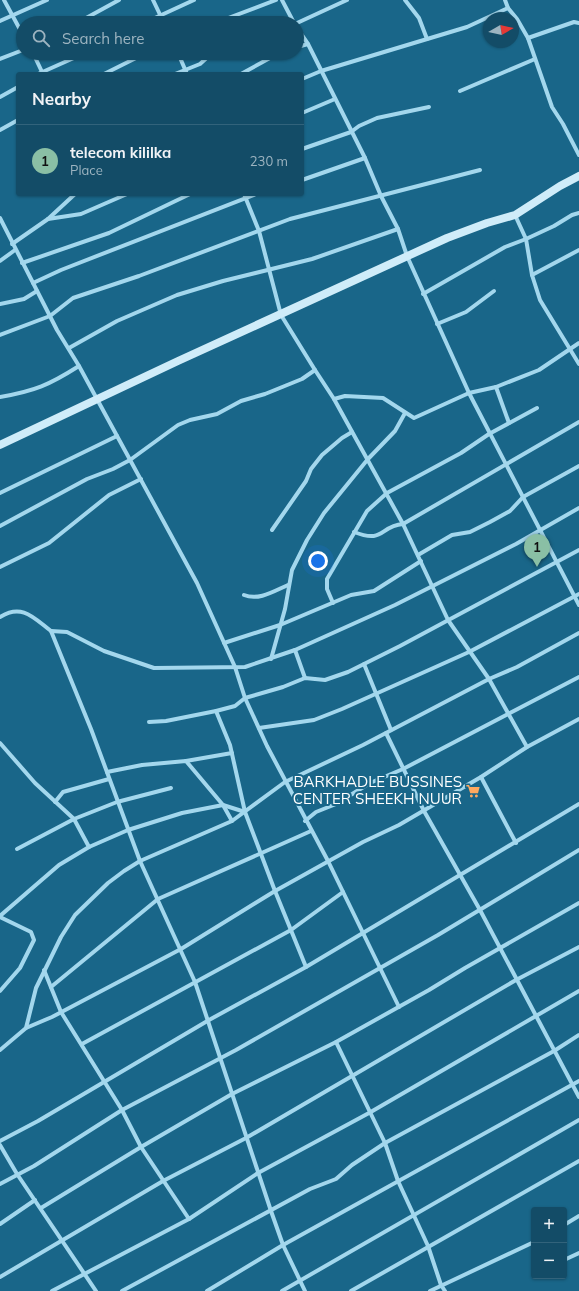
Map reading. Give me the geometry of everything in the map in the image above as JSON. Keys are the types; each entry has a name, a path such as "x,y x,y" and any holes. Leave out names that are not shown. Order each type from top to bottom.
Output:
{"street":[{"path":"4,0 16,21"},
{"path":"0,21 47,0"},
{"path":"90,16 119,0"},
{"path":"154,0 161,16 194,0"},
{"path":"234,16 276,0"},
{"path":"282,0 291,16"},
{"path":"304,19 347,0"},
{"path":"405,0 418,18 426,38"},
{"path":"505,0 508,8 517,19 528,38 552,107 563,124 579,155"},
{"path":"304,78 321,71 426,38 467,27 508,8"},
{"path":"528,38 574,22 579,23"},
{"path":"304,38 365,158 381,196 398,229 407,256 423,294 469,393 579,605"},
{"path":"304,45 308,44"},
{"path":"0,59 16,53"},
{"path":"460,91 535,59"},
{"path":"36,60 41,72"},
{"path":"43,72 70,60"},
{"path":"108,72 132,60"},
{"path":"181,60 187,72"},
{"path":"179,72 200,64 204,60"},
{"path":"245,72 266,60"},
{"path":"0,97 16,88"},
{"path":"304,112 336,99"},
{"path":"304,148 351,132 359,126 376,118 428,108"},
{"path":"0,130 16,121"},
{"path":"304,179 365,158"},
{"path":"0,335 50,316 73,298 132,279 290,219 480,170"},
{"path":"0,445 216,343 281,315 447,238 487,223 515,215 560,186 579,176"},
{"path":"12,244 48,219 72,196"},
{"path":"48,219 82,214 122,196"},
{"path":"22,263 109,232 186,196"},
{"path":"33,283 61,270 245,196 259,231 281,315 334,399 368,459 403,524 448,620 489,679 527,747"},
{"path":"423,294 505,247 526,239 554,226 572,215 579,213"},
{"path":"515,215 526,239 532,275 540,300 579,364"},
{"path":"0,218 2,228 38,291 50,316 79,366 197,583 235,667 245,698 259,728 285,782 364,933 399,1007"},
{"path":"69,348 117,321 177,295 223,281 312,259 398,229"},
{"path":"0,261 15,250"},
{"path":"532,275 579,250"},
{"path":"0,304 24,299 38,291"},
{"path":"437,324 466,312 494,291"},
{"path":"334,399 345,396 383,398 414,418 469,393 496,387 539,370 569,348 579,343"},
{"path":"0,397 28,392 51,384 79,366"},
{"path":"0,526 87,479 113,469 130,460 178,425 190,420 217,414 246,399 266,394 302,379 315,370"},
{"path":"496,387 509,423"},
{"path":"333,603 327,589 327,579 367,512 386,493 461,454 489,434 538,408"},
{"path":"271,660 292,570 307,540 324,513 368,459 395,431 405,413"},
{"path":"354,532 369,537 377,535 396,525 403,524 579,422"},
{"path":"272,530 306,481 310,469 322,455 342,438 352,432"},
{"path":"0,493 117,436"},
{"path":"418,555 452,535 470,532 510,511 523,497 579,466"},
{"path":"0,568 49,543 109,495 141,479"},
{"path":"51,631 67,632 104,651 154,668 245,667 271,660 295,650 433,587 516,544 539,529 579,508"},
{"path":"149,722 166,721 235,706 245,698 282,687 305,678 331,679 364,664 579,550"},
{"path":"224,643 280,625 351,595 374,592 421,561"},
{"path":"244,596 252,598 260,597 288,586"},
{"path":"259,728 314,720 376,695 469,652 579,594"},
{"path":"0,617 16,610 27,613 51,631 65,662 140,861 195,982 209,1020 246,1138 283,1246 305,1291"},
{"path":"26,1028 36,988 61,937 81,909 108,883 140,861 232,821 285,782 386,733 489,679 517,667 579,633"},
{"path":"295,650 305,678"},
{"path":"364,664 391,730"},
{"path":"305,821 316,812 336,804 370,783 403,769 508,712 579,677"},
{"path":"216,711 232,753 245,812 275,892 306,967"},
{"path":"0,1050 26,1028 61,1012 181,949 275,892 424,811 481,777 527,747 579,719"},
{"path":"386,733 424,811 462,876 579,1097"},
{"path":"0,743 35,783 74,819 89,847"},
{"path":"107,772 142,765 186,761 232,753"},
{"path":"186,761 223,805 232,821"},
{"path":"481,777 516,843"},
{"path":"55,802 62,792 109,779"},
{"path":"17,849 74,819 117,802 171,788"},
{"path":"0,992 20,968 34,940 31,932 0,917 59,865 89,847 128,830 182,813 223,805 245,812"},
{"path":"0,1141 38,1121 209,1020 306,967 578,807"},
{"path":"51,987 158,899 311,831"},
{"path":"0,1184 34,1166 122,1110 221,1057 480,910 579,850"},
{"path":"82,1044 291,930 343,892"},
{"path":"41,1208 140,1147 232,1094 336,1042 579,903"},
{"path":"0,1277 164,1180 246,1138 516,980 579,947"},
{"path":"44,970 61,1012 122,1110 140,1147 189,1218"},
{"path":"52,1291 189,1218 258,1172 370,1113 535,1015 579,991"},
{"path":"122,1291 310,1189 336,1179 352,1165 385,1143 554,1051 579,1035"},
{"path":"336,1042 385,1143 398,1181 428,1246 441,1285 445,1291"},
{"path":"207,1291 398,1181 579,1081"},
{"path":"282,1291 579,1120"},
{"path":"0,1145 17,1174 41,1208 61,1241 96,1291"},
{"path":"351,1291 579,1161"},
{"path":"0,1224 35,1200"},
{"path":"567,1223 578,1218"},
{"path":"430,1291 532,1243"},
{"path":"567,1259 579,1253"}],"place":[{"name":"telecom kililka","path":"537,567"},
{"name":"BARKHADLE BUSSINES CENTER SHEEKH NUUR","path":"473,791"}]}
